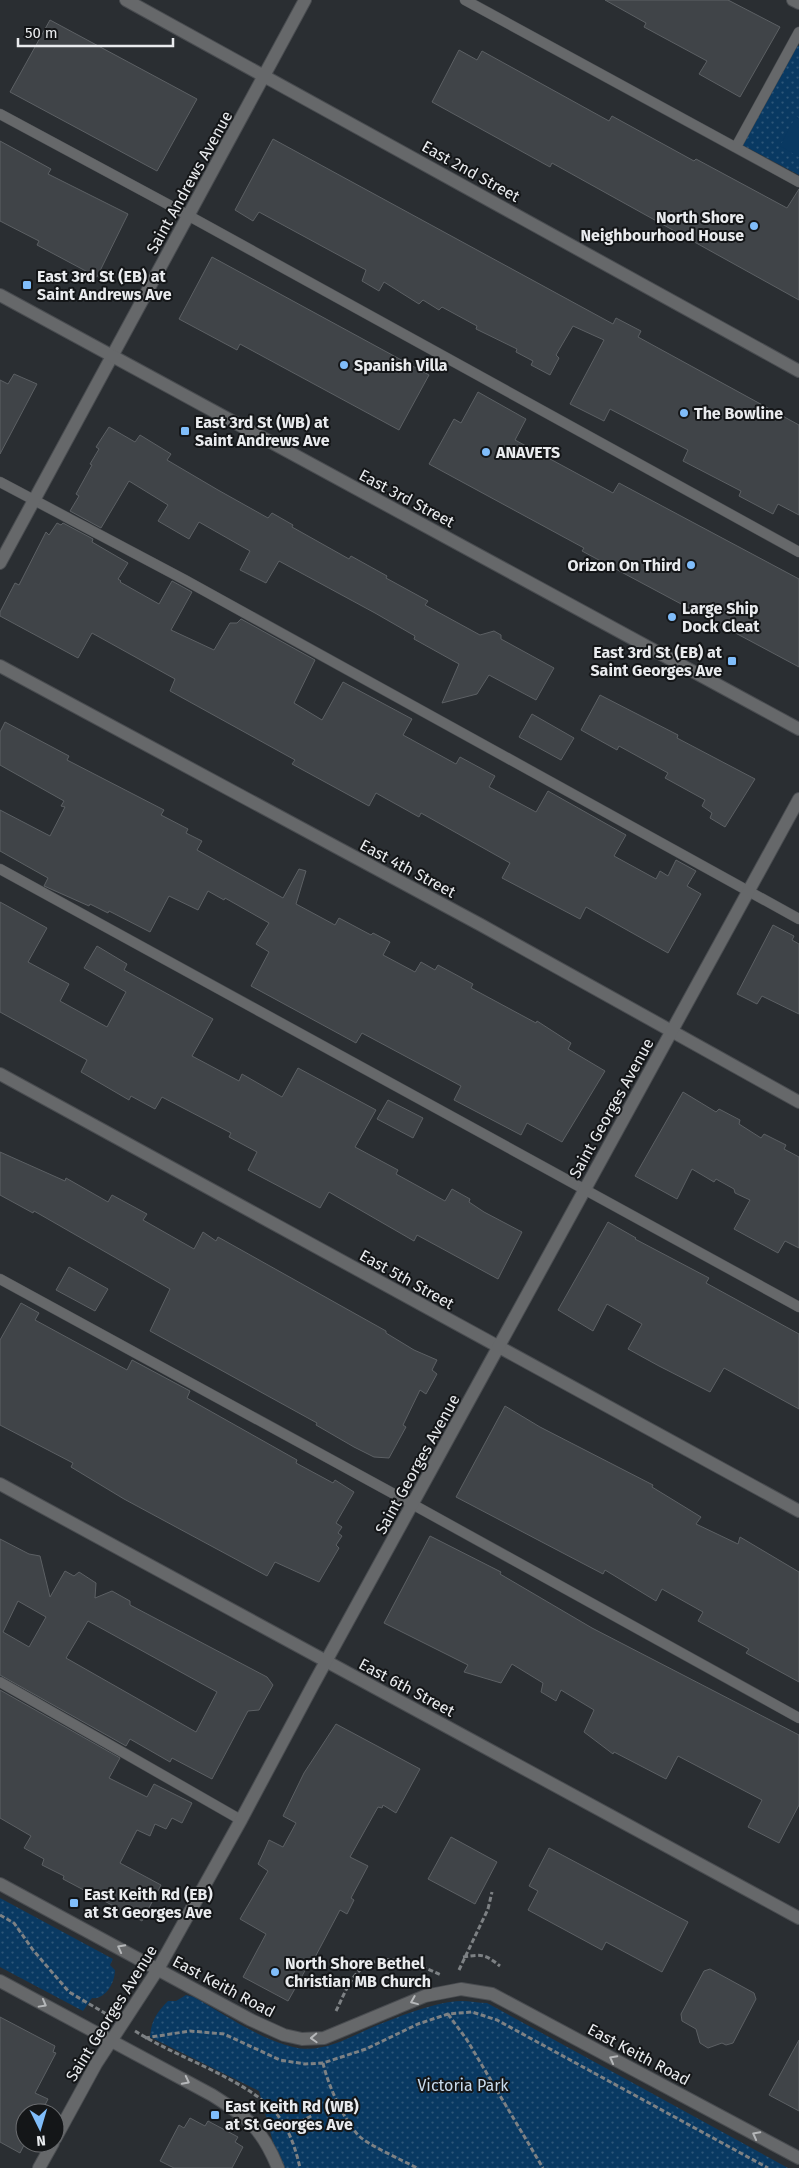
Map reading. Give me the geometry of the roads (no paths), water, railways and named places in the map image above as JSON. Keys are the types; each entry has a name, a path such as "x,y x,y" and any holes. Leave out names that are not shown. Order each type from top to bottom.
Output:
{"street":[{"name":"East 2nd Street","path":"126,0 799,371"},
{"name":"Saint Andrews Avenue","path":"0,563 305,0"},
{"path":"793,0 799,3"},
{"name":"East 3rd Street","path":"0,295 799,729"},
{"name":"East 4th Street","path":"0,666 472,920 799,1102"},
{"name":"Saint Georges Avenue","path":"65,2122 111,2042 158,1969 241,1820 799,799"},
{"name":"East 5th Street","path":"0,1074 799,1512"},
{"name":"East 6th Street","path":"0,1484 799,1918"},
{"name":"East Keith Road","path":"0,1884 284,2036 302,2039 324,2038 425,1996 461,1990 492,1994 799,2158"},
{"path":"0,1981 212,2095 244,2115 268,2144 278,2168"},
{"path":"39,2168 47,2153"}],"lane":[{"path":"465,0 799,182"},
{"path":"736,147 799,32"},
{"path":"0,114 188,215 799,552"},
{"path":"0,482 185,580 799,919"},
{"path":"0,869 799,1307"},
{"path":"0,1279 413,1504 799,1718"},
{"path":"0,1682 241,1820"}],"place":[{"name":"North Shore Neighbourhood House","path":"754,226"},
{"name":"East 3rd St (EB) at Saint Andrews Ave","path":"27,285"},
{"name":"Spanish Villa","path":"344,365"},
{"name":"The Bowline","path":"684,413"},
{"name":"East 3rd St (WB) at Saint Andrews Ave","path":"185,431"},
{"name":"ANAVETS","path":"486,452"},
{"name":"Orizon On Third","path":"691,565"},
{"name":"Large Ship Dock Cleat","path":"672,617"},
{"name":"East 3rd St (EB) at Saint Georges Ave","path":"732,661"},
{"name":"East Keith Rd (EB) at St Georges Ave","path":"74,1903"},
{"name":"North Shore Bethel Christian MB Church","path":"275,1972"},
{"name":"East Keith Rd (WB) at St Georges Ave","path":"215,2115"}],"park label":[{"name":"Victoria Park","path":"463,2085"}]}
